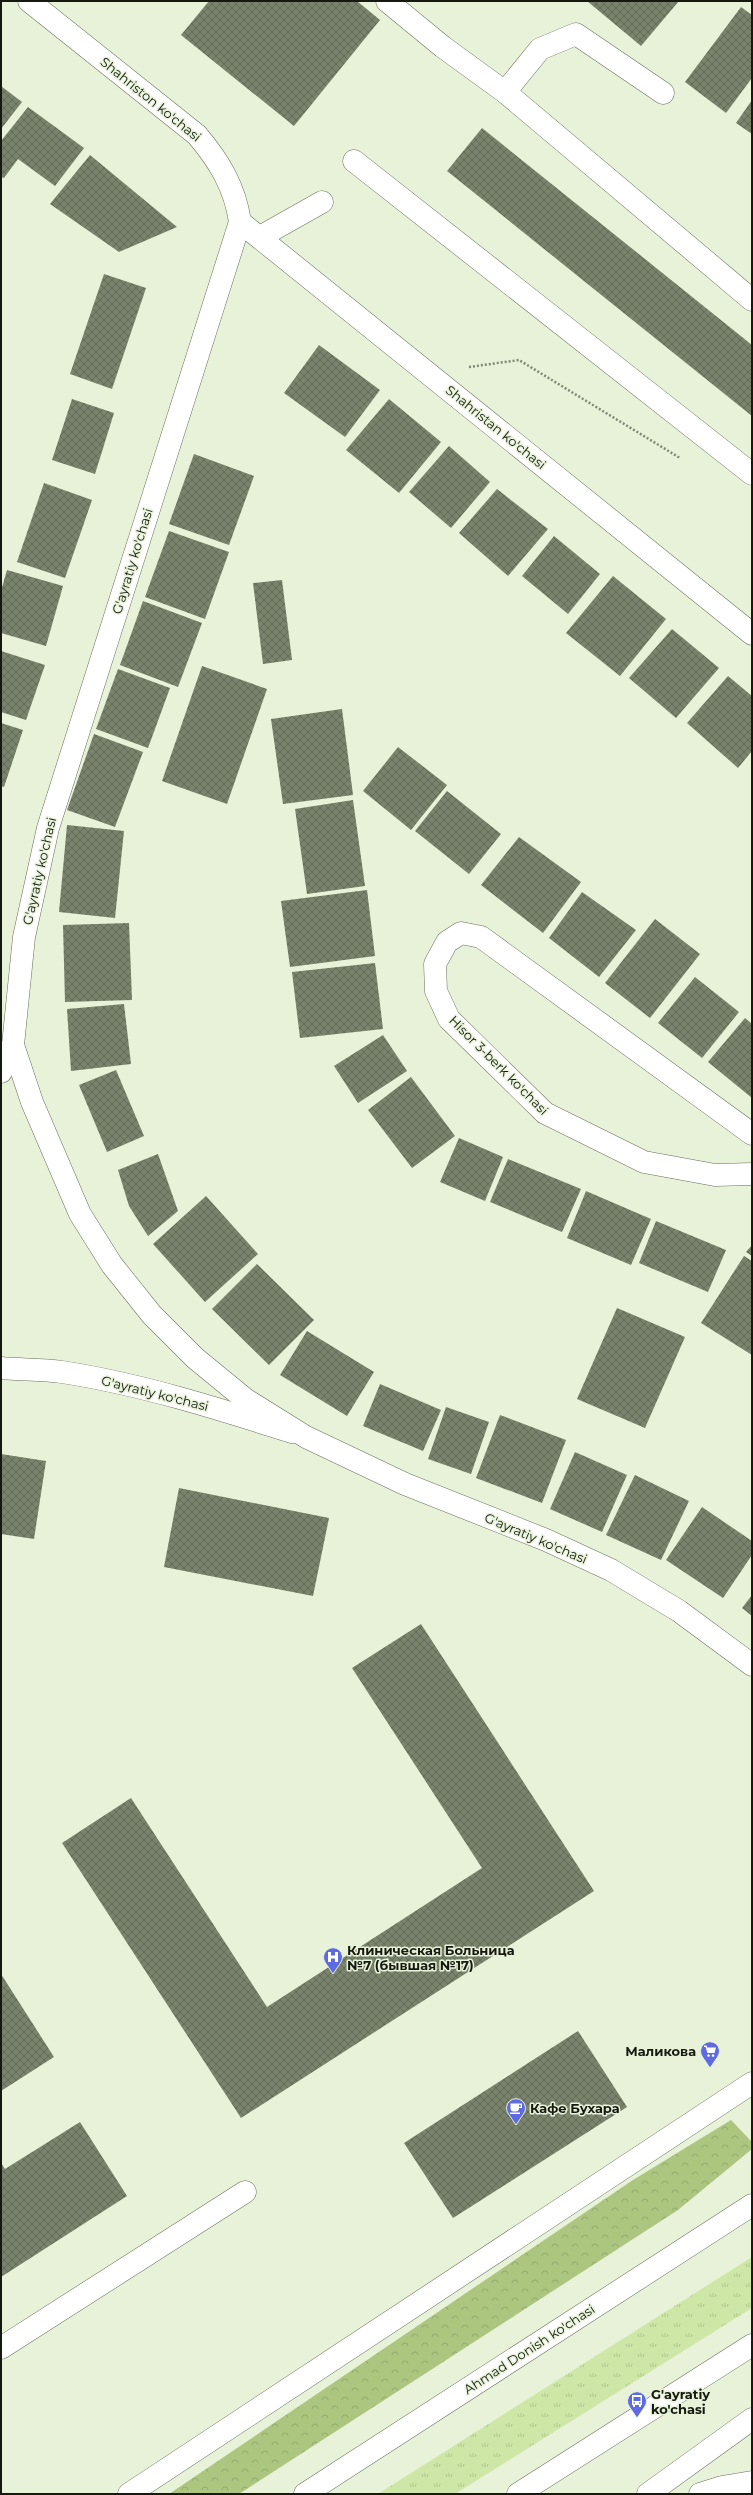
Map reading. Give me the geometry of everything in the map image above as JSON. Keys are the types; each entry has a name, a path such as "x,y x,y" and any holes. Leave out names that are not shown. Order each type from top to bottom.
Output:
{"main road":[{"name":"Shahriston ko'chasi","path":"29,1 197,135 217,160 233,189 240,222"},
{"path":"387,1 443,47 505,92 752,300"},
{"path":"505,92 540,49 576,34 663,93"},
{"path":"354,161 752,474"},
{"path":"260,238 322,202"},
{"name":"Shahristan ko'chasi","path":"240,222 752,634"},
{"name":"G'ayratiy ko'chasi","path":"240,222 48,828 24,937 14,1045 32,1102 54,1158 80,1214 112,1265 152,1315 194,1358 245,1399 306,1437 405,1484 546,1540 611,1570 679,1611 752,1665"},
{"name":"Hisor 3-berk ko'chasi","path":"752,1134 481,937 461,933 447,942 435,964 436,991 450,1019 545,1113 644,1162 715,1175 752,1174"},
{"path":"1,1072 14,1045"},
{"name":"G'ayratiy ko'chasi","path":"1,1368 60,1372 128,1385 196,1402 306,1437"},
{"path":"129,2494 752,2083"},
{"path":"1,2348 246,2192"},
{"name":"Ahmad Donish ko'chasi","path":"305,2494 752,2204"},
{"path":"518,2494 752,2346"},
{"path":"648,2494 752,2419"},
{"path":"700,2494 722,2487 752,2482"}],"path":[{"path":"428,372 519,360 686,461"}],"green space":[{"path":"731,2120 752,2142 752,2149 678,2210 239,2494 169,2494 633,2180"},
{"path":"752,2257 752,2308 455,2494 378,2494"}],"building":[{"path":"209,1 357,1 380,20 294,126 181,35"},
{"path":"587,1 679,1 641,46"},
{"path":"741,7 752,15 752,78 726,113 685,82"},
{"path":"1,86 22,102 1,129"},
{"path":"752,100 752,134 736,123"},
{"path":"28,107 84,148 55,186 18,159 4,178 1,177 1,141"},
{"path":"482,128 752,345 752,416 447,171"},
{"path":"90,155 177,227 119,252 50,204"},
{"path":"104,274 146,288 112,389 70,374"},
{"path":"319,345 380,390 345,437 284,393"},
{"path":"72,399 114,413 95,474 52,460"},
{"path":"389,399 441,442 399,493 346,450"},
{"path":"449,446 490,482 451,528 409,492"},
{"path":"194,454 254,476 229,545 169,524"},
{"path":"44,483 92,500 65,578 17,562"},
{"path":"497,489 548,529 508,576 459,533"},
{"path":"169,531 229,552 205,619 145,597"},
{"path":"554,536 600,574 568,614 522,576"},
{"path":"7,570 63,586 46,646 1,633 1,591"},
{"path":"613,576 666,619 620,676 566,633"},
{"path":"282,580 292,660 263,664 253,583"},
{"path":"143,601 202,623 178,687 120,665"},
{"path":"672,629 719,668 676,718 629,678"},
{"path":"1,651 45,665 26,720 1,712"},
{"path":"202,666 267,689 227,804 162,781"},
{"path":"118,669 170,688 148,748 96,729"},
{"path":"728,676 752,696 752,751 738,768 687,723"},
{"path":"342,709 353,795 283,804 271,719"},
{"path":"1,723 23,730 4,787 1,786"},
{"path":"94,734 143,752 115,827 67,810"},
{"path":"398,747 447,785 411,830 363,791"},
{"path":"447,791 501,834 469,874 415,831"},
{"path":"353,800 365,886 307,894 295,809"},
{"path":"67,825 124,831 115,918 59,912"},
{"path":"519,837 581,882 543,933 481,885"},
{"path":"367,890 375,956 290,967 281,901"},
{"path":"582,892 636,930 599,977 549,938"},
{"path":"655,919 700,954 650,1018 605,983"},
{"path":"129,923 132,1000 65,1002 63,925"},
{"path":"375,963 383,1029 300,1038 292,972"},
{"path":"695,977 739,1012 702,1058 658,1023"},
{"path":"124,1004 131,1064 71,1071 67,1009"},
{"path":"745,1018 752,1024 752,1098 708,1062"},
{"path":"383,1035 407,1071 358,1103 334,1066"},
{"path":"116,1070 144,1136 107,1152 79,1085"},
{"path":"411,1077 455,1136 412,1168 368,1110"},
{"path":"459,1138 503,1157 485,1201 440,1182"},
{"path":"158,1154 178,1211 148,1236 129,1206 118,1170"},
{"path":"508,1159 581,1189 562,1232 490,1202"},
{"path":"586,1191 651,1219 631,1265 567,1238"},
{"path":"206,1196 258,1254 205,1302 153,1244"},
{"path":"656,1221 726,1250 708,1292 639,1263"},
{"path":"752,1245 752,1256 746,1252"},
{"path":"744,1256 752,1261 752,1355 701,1323"},
{"path":"257,1264 314,1320 269,1365 212,1309"},
{"path":"617,1308 685,1337 645,1428 577,1399"},
{"path":"307,1331 374,1372 347,1416 280,1375"},
{"path":"380,1384 441,1410 423,1451 363,1426"},
{"path":"446,1407 489,1422 471,1474 428,1459"},
{"path":"500,1415 566,1440 542,1503 476,1478"},
{"path":"575,1452 627,1475 602,1532 550,1509"},
{"path":"1,1454 46,1461 34,1539 1,1534"},
{"path":"635,1475 689,1501 661,1560 606,1535"},
{"path":"179,1488 329,1518 313,1596 164,1567"},
{"path":"702,1507 752,1541 752,1555 723,1598 666,1560"},
{"path":"752,1595 752,1616 742,1608"},
{"path":"421,1624 594,1891 241,2118 62,1843 131,1798 267,2007 482,1868 352,1668"},
{"path":"1,1974 54,2057 1,2091"},
{"name":"Кафе Бухара","path":"578,2031 627,2107 453,2218 404,2143"},
{"path":"80,2122 127,2196 1,2277 1,2163 5,2169"}],"place":[{"name":"Клиническая Больница №7 (бывшая №17)","path":"333,1974"},
{"name":"Маликова","path":"710,2068"},
{"name":"Кафе Бухара","path":"516,2125"},
{"name":"G'ayratiy ko'chasi","path":"637,2418"}]}
